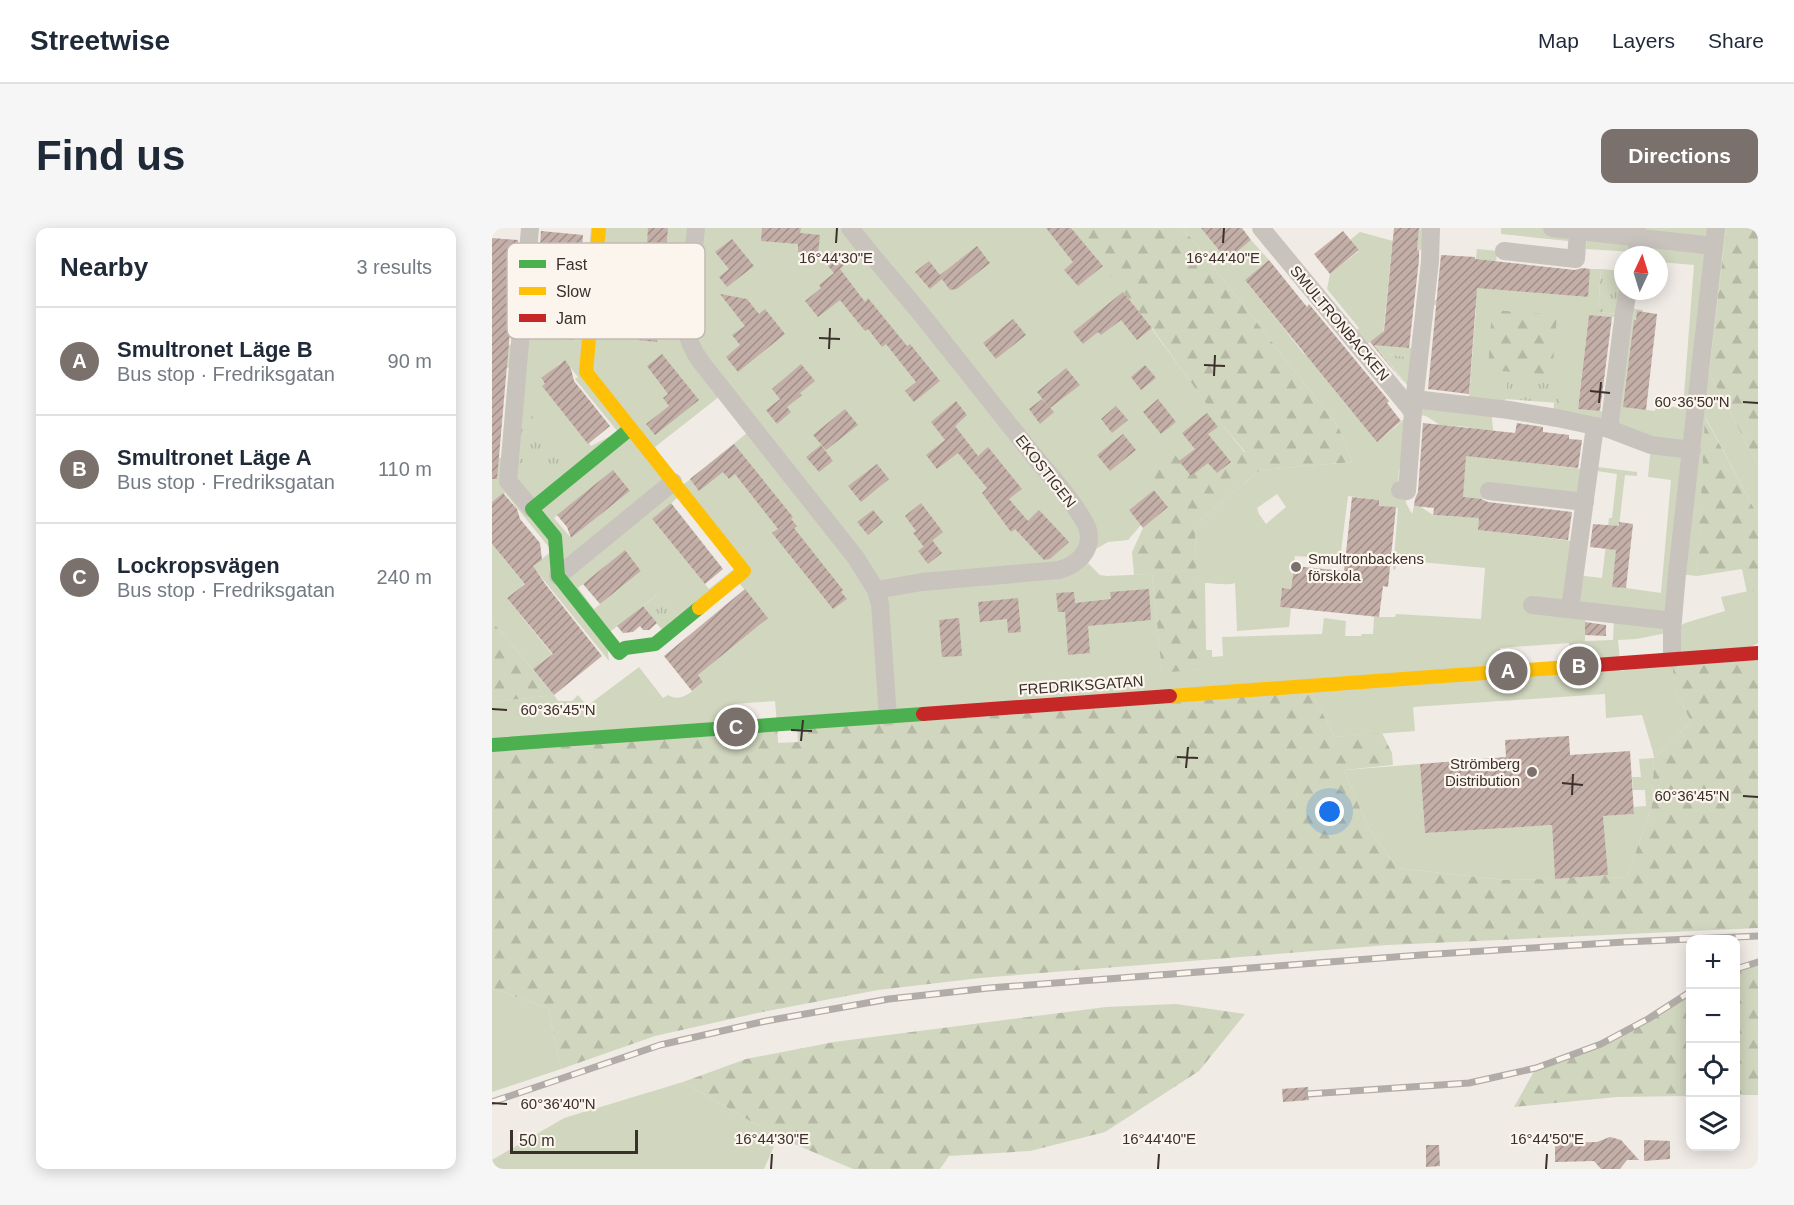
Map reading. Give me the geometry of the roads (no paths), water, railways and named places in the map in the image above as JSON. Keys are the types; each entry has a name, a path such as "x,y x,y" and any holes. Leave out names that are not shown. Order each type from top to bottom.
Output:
{"street":[{"path":"529,243 530,228"},
{"path":"598,243 599,228"},
{"path":"694,243 696,228"},
{"name":"EKOSTIGEN","path":"850,228 1039,462 1081,517 1088,531 1084,554 1070,567 1059,570 922,582 876,590"},
{"path":"1400,490 1407,491 1430,261 1431,228"},
{"path":"1552,228 1597,230 1637,240 1715,237 1673,621 1672,659"},
{"name":"SMULTRONBACKEN","path":"1268,230 1414,405"},
{"path":"1504,251 1576,259 1578,230"},
{"path":"1570,609 1585,502 1626,300"},
{"path":"520,339 508,481 555,537 558,576 619,653 625,648 655,644 744,571 586,372 589,339"},
{"path":"688,339 701,363 856,558 876,590 882,620 888,717"},
{"path":"1414,405 1509,410 1602,427 1651,445 1692,450"},
{"path":"532,509 630,429"},
{"path":"558,576 673,482"},
{"path":"1489,491 1585,502"},
{"path":"1532,605 1673,621"},
{"name":"FREDRIKSGATAN","path":"1672,659 1693,652 1758,643"},
{"name":"FREDRIKSGATAN","path":"492,745 1758,652"}],"railway":[{"path":"492,1102 660,1045 766,1021 889,999 989,988 1421,955 1758,936"},
{"path":"1740,968 1758,962"},
{"path":"1308,1094 1469,1083 1536,1068 1601,1044 1648,1019 1686,995"}],"place":[{"name":"Smultronbackens förskola","path":"1296,567"},
{"name":"Smultronet Läge A","path":"1579,666"},
{"name":"Smultronet Läge B","path":"1508,671"},
{"name":"Lockropsvägen","path":"736,727"},
{"name":"Strömberg Distribution","path":"1532,772"}]}
